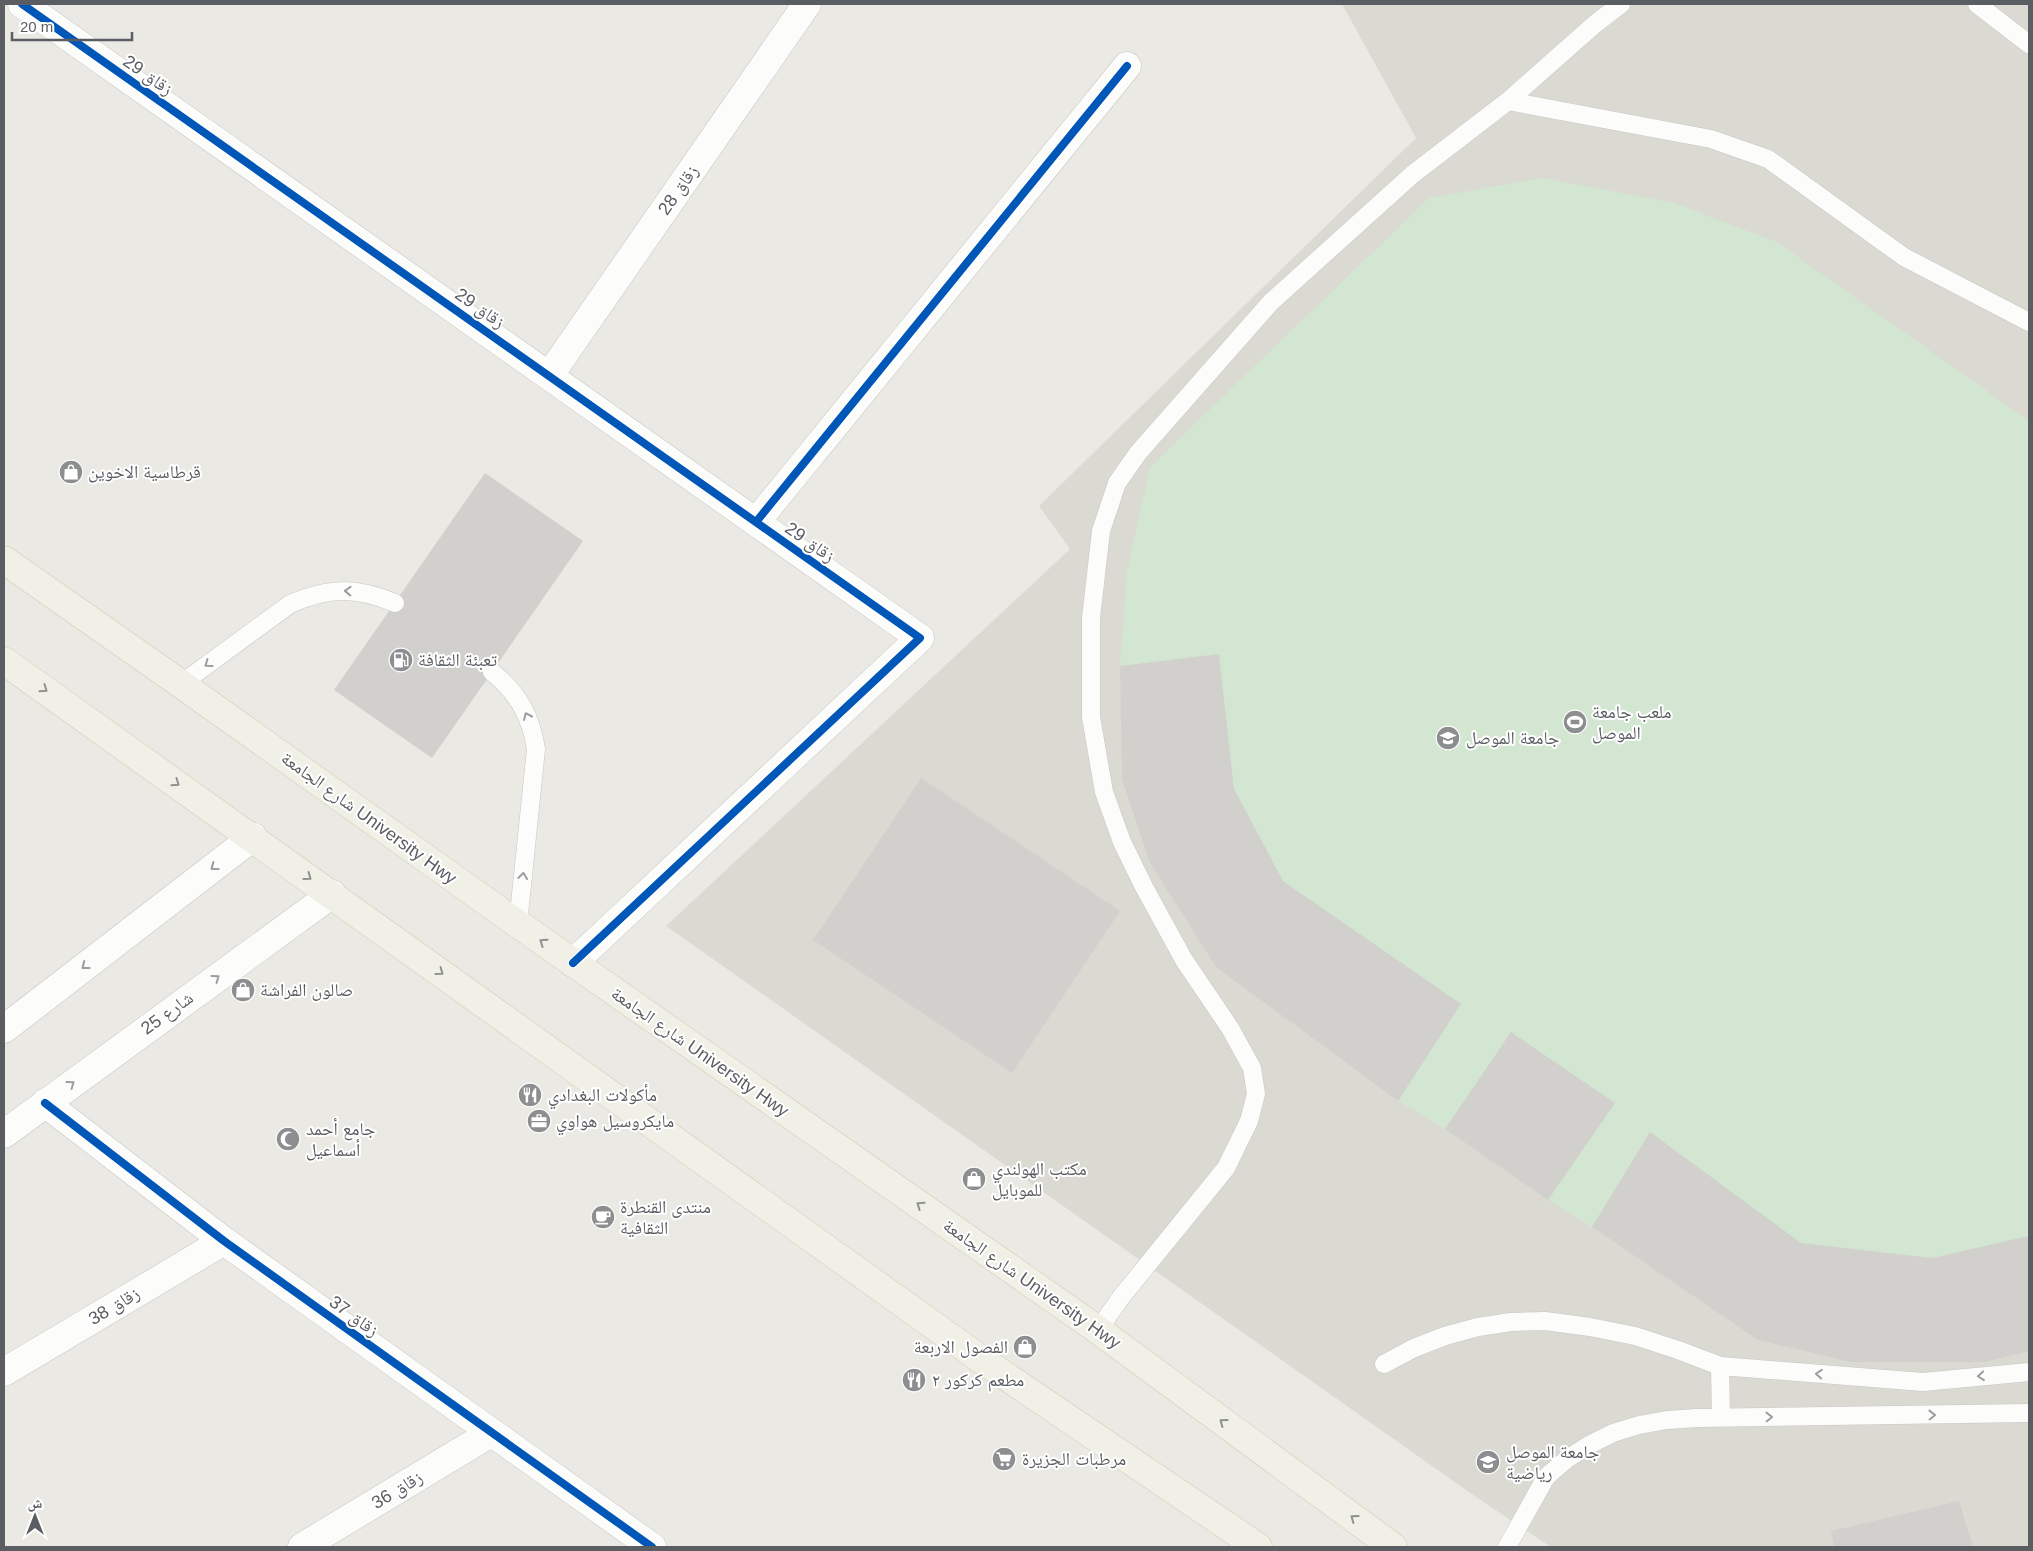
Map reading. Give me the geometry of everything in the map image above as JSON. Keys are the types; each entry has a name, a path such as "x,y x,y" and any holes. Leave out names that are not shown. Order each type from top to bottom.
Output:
{"main road":[{"name":"شارع الجامعة University Hwy","path":"4,560 573,963 1098,1330 1393,1547"},
{"path":"4,660 982,1360 1258,1547"}],"street":[{"name":"زقاق 29","path":"22,4 920,638 573,963"},
{"name":"زقاق 28","path":"550,376 807,4"},
{"path":"756,522 1127,66"},
{"path":"4,1029 253,837"},
{"name":"شارع 25","path":"4,1134 332,894"},
{"name":"زقاق 37","path":"45,1103 224,1241 491,1434 652,1547"},
{"name":"زقاق 38","path":"4,1372 224,1241"},
{"name":"زقاق 36","path":"302,1547 491,1434"}],"lane":[{"path":"1098,1330 1122,1296 1226,1168 1249,1121 1256,1094 1252,1068 1230,1028 1184,960 1144,887 1122,842 1104,792 1091,717 1091,618 1102,531 1116,483 1138,453 1272,302 1413,174 1508,101 1595,24 1621,4"},
{"path":"1977,4 2029,44"},
{"path":"1508,101 1710,139 1768,159 1904,257 2029,322"},
{"path":"181,684 290,604 310,595 331,590 353,590 375,594 395,603"},
{"path":"492,672 518,698 530,722 536,749 518,924"},
{"path":"1384,1364 1414,1348 1445,1336 1478,1327 1512,1322 1545,1321 1635,1336 1720,1366 1922,1382 2029,1372"},
{"path":"1720,1366 1721,1418"},
{"path":"1507,1547 1546,1477 1589,1445 1613,1433 1639,1425 1668,1420 1721,1418 2029,1413"}],"shaded area":[{"name":"جامعة الموصل","path":"1342,4 2029,4 2029,1547 1551,1547 1476,1497 666,926 1070,549 1039,506 1416,138"}],"green space":[{"name":"ملعب جامعة الموصل","path":"1543,178 1674,203 1777,242 2029,421 2029,1351 1985,1362 1851,1362 1758,1340 1445,1129 1398,1101 1216,967 1150,863 1122,779 1120,666 1127,571 1150,467 1429,198"}],"building":[{"path":"485,473 583,541 432,758 334,690"},
{"path":"1219,654 1234,789 1283,881 1461,1004 1398,1101 1216,967 1150,863 1122,779 1120,666"},
{"path":"921,778 1120,911 1012,1073 813,940"},
{"path":"1511,1032 1615,1103 1548,1200 1445,1129"},
{"path":"1650,1132 1801,1243 1932,1258 2029,1236 2029,1351 1985,1362 1851,1362 1758,1340 1592,1227"},
{"path":"1959,1501 1973,1547 1834,1547 1831,1531"}],"cycle path":[{"path":"22,4 920,638 573,963"},
{"path":"756,522 1127,66"},
{"path":"45,1103 224,1241 652,1547"}],"place":[{"name":"قرطاسية الاخوين","path":"71,472"},
{"name":"تعبئة الثقافة","path":"401,660"},
{"name":"ملعب جامعة الموصل","path":"1575,722"},
{"name":"جامعة الموصل","path":"1448,738"},
{"name":"صالون الفراشة","path":"243,990"},
{"name":"مأكولات البغدادي","path":"530,1095"},
{"name":"مايكروسيل هواوي","path":"539,1121"},
{"name":"جامع أحمد أسماعيل","path":"288,1139"},
{"name":"مكتب الهولندي للموبايل","path":"974,1179"},
{"name":"منتدى القنطرة الثقافية","path":"603,1217"},
{"name":"الفصول الاربعة","path":"1025,1347"},
{"name":"مطعم كركور ٢","path":"914,1380"},
{"name":"مرطبات الجزيرة","path":"1004,1459"},
{"name":"جامعة الموصل رياضية","path":"1488,1462"}]}
